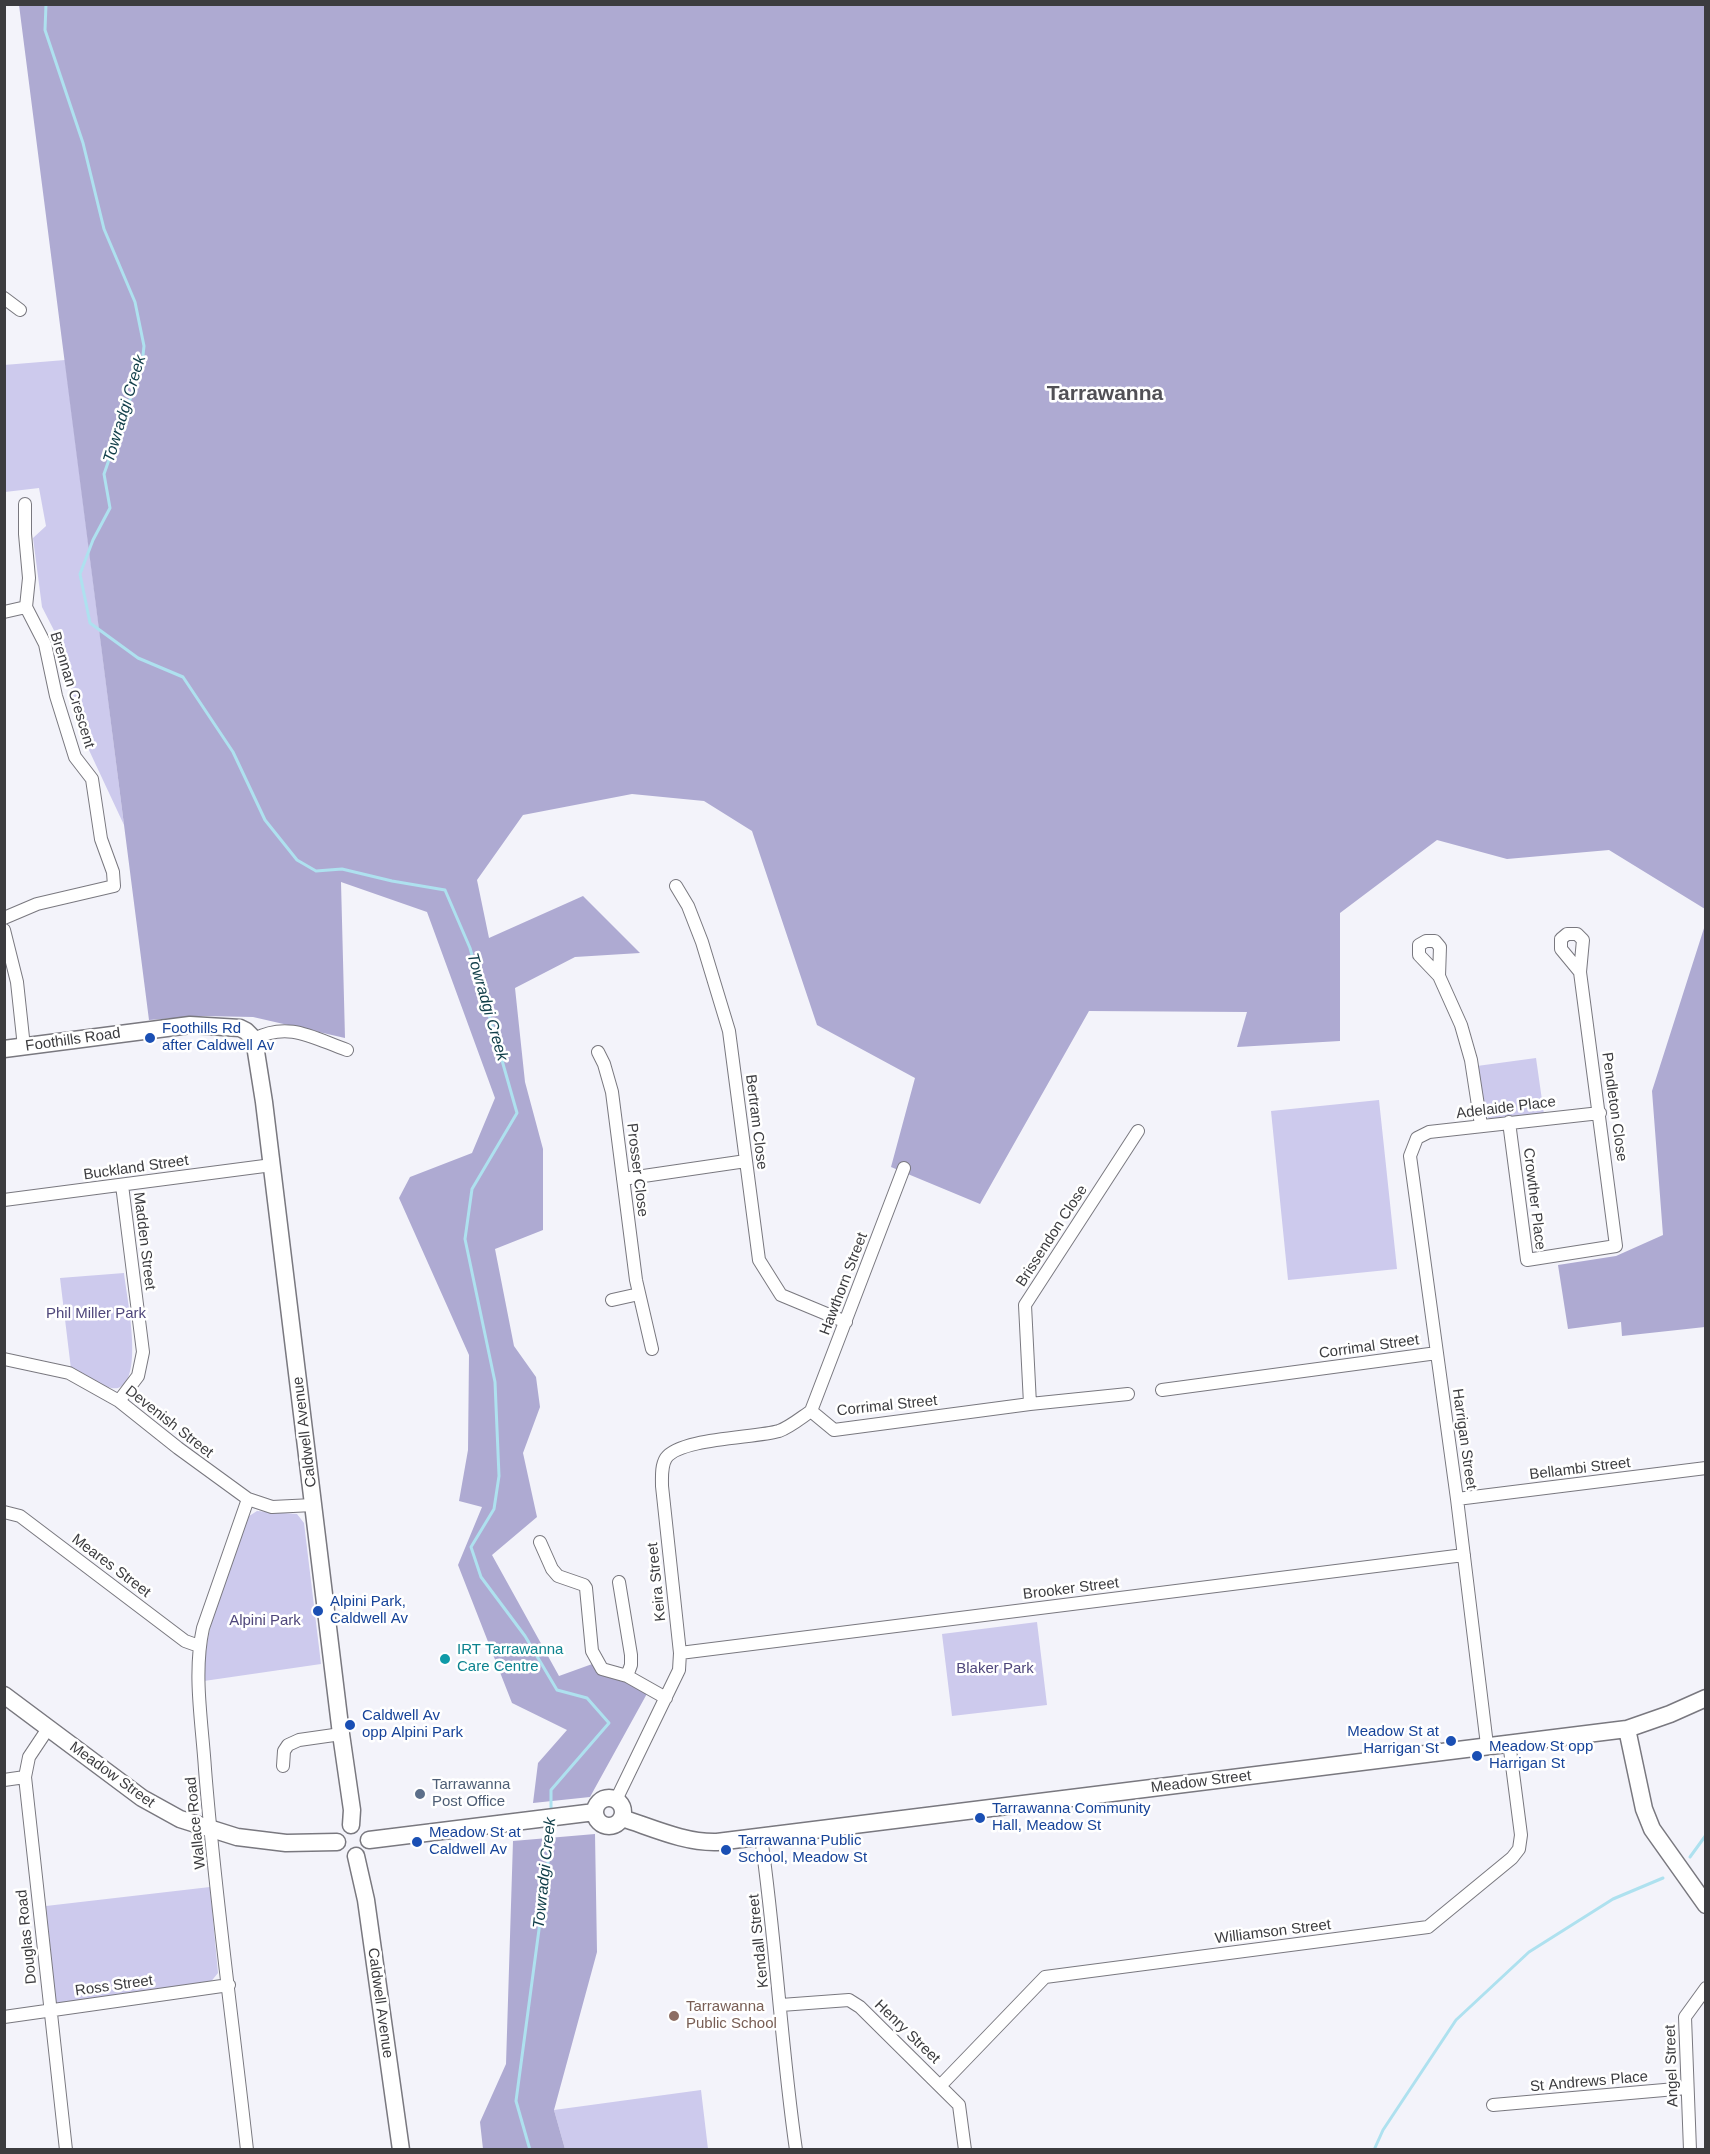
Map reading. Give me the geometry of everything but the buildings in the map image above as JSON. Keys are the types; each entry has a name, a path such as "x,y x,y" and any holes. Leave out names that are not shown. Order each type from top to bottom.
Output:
{"main road":[{"name":"Foothills Road","path":"4,1049 190,1025 240,1028 246,1030 254,1039"},
{"name":"Caldwell Avenue","path":"254,1039 272,1165 352,1810 351,1825"},
{"name":"Meadow Street","path":"4,1695 142,1798 180,1819 237,1837 309,1844 338,1842"},
{"name":"Meadow Street","path":"622,1818 697,1842 717,1842 1628,1729 1706,1698"},
{"path":"1628,1729 1644,1809 1652,1829 1706,1905"},
{"path":"610,1798 616,1800 623,1809 622,1818 616,1825 606,1826 598,1821 595,1812 602,1800 610,1798"},
{"path":"369,1840 595,1812"},
{"path":"351,1825 365,1830 369,1840 365,1851 356,1856 344,1854 338,1842 340,1833 351,1825"},
{"name":"Caldwell Avenue","path":"356,1856 366,1900 400,2150"}],"street":[{"path":"4,298 20,310"},
{"path":"4,612 26,607 29,578 25,504"},
{"name":"Brennan Crescent","path":"4,918 37,904 114,886 113,872 101,839 92,779 75,757 56,696 45,644 26,607"},
{"name":"Bertram Close","path":"676,886 688,906 702,942 729,1032 759,1260 781,1295 846,1323"},
{"path":"4,930 17,982 24,1047"},
{"name":"Pendleton Close","path":"1580,972 1616,1246"},
{"path":"1439,976 1461,1025 1471,1060 1481,1125"},
{"path":"254,1039 281,1029 301,1033 347,1050"},
{"name":"Prosser Close","path":"598,1052 612,1092 639,1294 652,1349"},
{"name":"Adelaide Place","path":"1417,1138 1429,1132 1600,1113"},
{"name":"Crowther Place","path":"1509,1122 1527,1260 1616,1246"},
{"name":"Brissendon Close","path":"1030,1404 1025,1305 1138,1131"},
{"name":"Harrigan Street","path":"1417,1138 1410,1156 1457,1499 1487,1745"},
{"path":"623,1179 746,1161"},
{"name":"Buckland Street","path":"4,1200 272,1165"},
{"name":"Hawthorn Street","path":"811,1411 904,1168"},
{"name":"Madden Street","path":"119,1401 138,1376 143,1352 122,1185"},
{"path":"612,1300 639,1294"},
{"name":"Corrimal Street","path":"1162,1390 1437,1353"},
{"name":"Devenish Street","path":"4,1359 69,1373 119,1401 248,1499 272,1507 313,1505"},
{"name":"Corrimal Street","path":"811,1411 834,1430 1030,1404 1128,1394"},
{"name":"Keira Street","path":"616,1800 679,1670 680,1653 662,1486 662,1470 666,1459 671,1453 686,1446 781,1431 811,1411"},
{"name":"Bellambi Street","path":"1457,1499 1706,1468"},
{"name":"Wallace Road","path":"247,2150 209,1829 198,1676 199,1646 203,1628 248,1499"},
{"name":"Meares Street","path":"4,1512 20,1516 185,1641 199,1646"},
{"path":"540,1542 552,1569 558,1576 586,1588 592,1651 602,1669 627,1676 666,1698"},
{"name":"Brooker Street","path":"680,1653 1464,1555"},
{"path":"619,1582 631,1655 631,1665 627,1676"},
{"name":"Douglas Road","path":"49,1727 29,1757 26,1777 66,2150"},
{"path":"283,1766 284,1751 293,1742 341,1734"},
{"name":"Williamson Street","path":"940,2086 1045,1977 1428,1927 1512,1858 1519,1849 1521,1835 1509,1742"},
{"path":"4,1780 26,1777"},
{"name":"Kendall Street","path":"761,1837 781,2005 786,2079 796,2150"},
{"name":"Ross Street","path":"4,2017 229,1985"},
{"name":"Angel Street","path":"1690,2150 1684,2017 1706,1988"},
{"name":"Henry Street","path":"781,2005 849,2000 860,2007 959,2105 964,2150"},
{"name":"St Andrews Place","path":"1493,2105 1687,2088"}],"green space":[{"path":"65,360 124,825 81,733 62,646 42,607 33,538 46,526 39,488 5,492 4,365"},
{"path":"1536,1058 1544,1114 1490,1120 1484,1113 1477,1066"},
{"path":"1379,1100 1397,1269 1288,1280 1271,1111"},
{"name":"Phil Miller Park","path":"124,1273 132,1335 131,1370 126,1382 114,1388 101,1385 71,1369 60,1278"},
{"name":"Alpini Park","path":"257,1511 297,1514 304,1523 321,1664 204,1681 208,1639 218,1598 246,1518"},
{"name":"Blaker Park","path":"1037,1622 1047,1705 952,1716 942,1634"},
{"path":"210,1887 218,1973 209,1984 56,2003 46,1906"},
{"path":"701,2090 708,2149 565,2149 554,2110"}],"shaded area":[{"path":"19,5 1705,5 1705,909 1609,850 1507,859 1437,840 1340,913 1340,1041 1237,1047 1247,1012 1089,1011 980,1204 891,1167 915,1078 817,1025 752,831 704,801 632,794 523,815 477,880 489,938 583,896 640,953 575,957 515,988 525,1082 543,1149 543,1230 495,1249 514,1346 536,1377 540,1407 523,1453 537,1517 492,1555 559,1676 595,1663 649,1690 590,1797 533,1803 538,1763 567,1730 512,1703 458,1565 482,1507 459,1501 468,1450 469,1355 399,1198 410,1177 472,1153 495,1098 427,912 341,882 345,1038 253,1017 203,1016 149,1020"},
{"path":"1705,925 1705,1327 1622,1336 1621,1322 1568,1329 1558,1265 1616,1256 1663,1235 1652,1091"},
{"path":"595,1834 597,1952 554,2110 565,2149 483,2149 480,2122 506,2064 513,1841"}],"waterway":[{"name":"Towradgi Creek","path":"46,4 45,30 83,143 104,229 135,302 144,346 142,365 104,474 110,508 93,540 80,574 90,623 138,658 183,677 233,752 265,820 297,860 316,871 342,869 445,890 470,948 517,1113 472,1189 465,1239 495,1382 499,1476 494,1509 471,1547 481,1577 525,1636 557,1690 587,1698 609,1723 551,1790 551,1811"},
{"name":"Towradgi Creek","path":"530,2150 516,2101 551,1840 551,1824"},
{"path":"1690,1857 1706,1835"},
{"path":"1374,2150 1383,2130 1456,2020 1529,1952 1613,1899 1663,1878"}],"place":[{"name":"Foothills Rd after Caldwell Av","path":"150,1038"},
{"name":"Alpini Park, Caldwell Av","path":"318,1611"},
{"name":"IRT Tarrawanna Care Centre","path":"445,1659"},
{"name":"Caldwell Av opp Alpini Park","path":"350,1725"},
{"name":"Meadow St at Harrigan St","path":"1451,1741"},
{"name":"Meadow St opp Harrigan St","path":"1477,1756"},
{"name":"Tarrawanna Post Office","path":"420,1794"},
{"name":"Tarrawanna Community Hall, Meadow St","path":"980,1818"},
{"name":"Meadow St at Caldwell Av","path":"417,1842"},
{"name":"Tarrawanna Public School, Meadow St","path":"726,1850"},
{"name":"Tarrawanna Public School","path":"674,2016"}],"district":[{"name":"Tarrawanna","path":"1105,394"}]}
